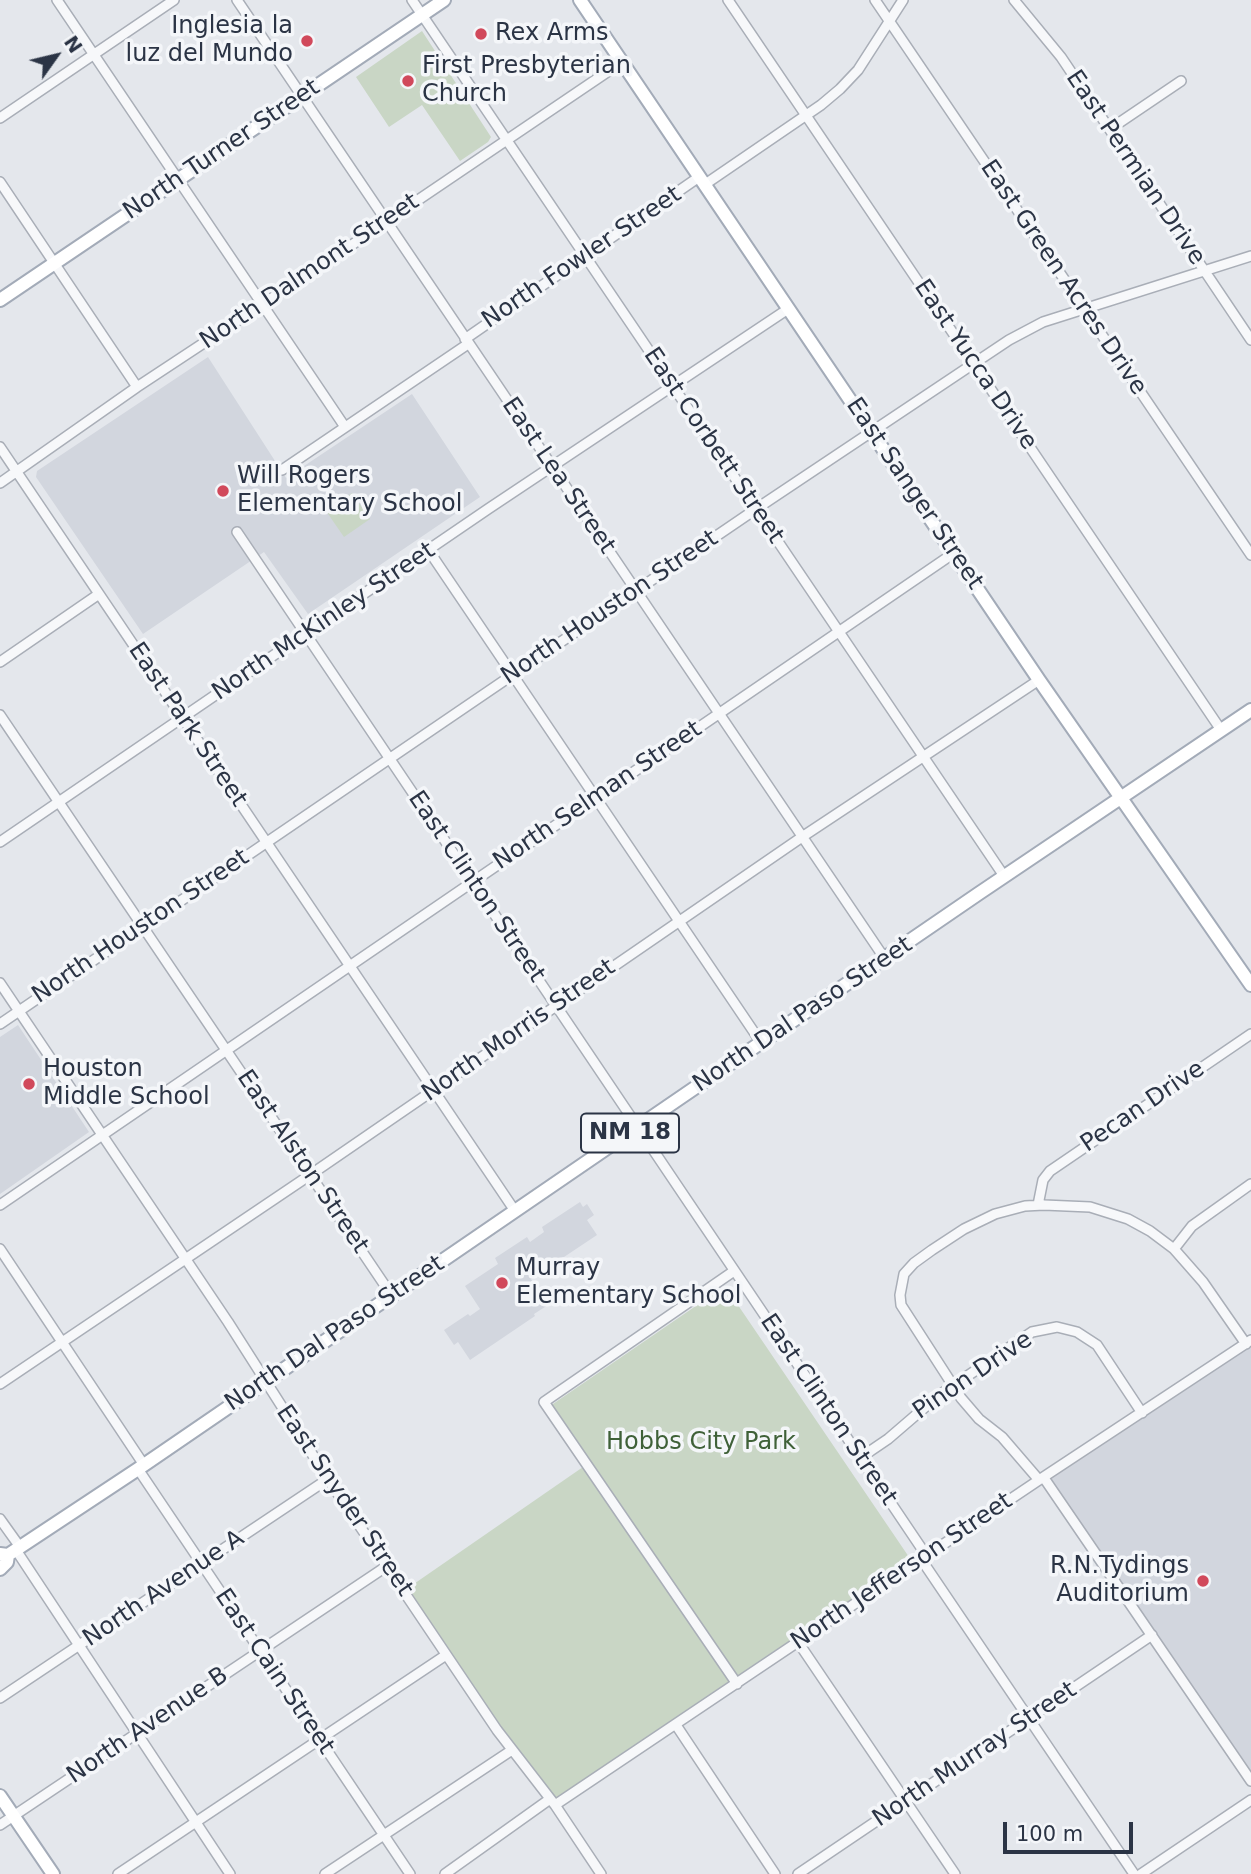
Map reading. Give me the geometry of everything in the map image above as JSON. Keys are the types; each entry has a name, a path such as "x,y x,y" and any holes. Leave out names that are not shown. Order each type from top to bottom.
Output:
{"main road":[{"name":"North Turner Street","path":"0,300 444,0"},
{"name":"East Sanger Street","path":"580,0 1039,680 1251,985"},
{"path":"587,0 612,39 612,48"},
{"name":"North Dal Paso Street","path":"0,1569 7,1562 11,1551 141,1467 1251,710"},
{"path":"0,1796 52,1874"}],"street":[{"path":"57,0 345,427"},
{"path":"0,118 174,0"},
{"name":"East Lea Street","path":"237,0 885,959"},
{"name":"East Corbett Street","path":"412,0 1004,876"},
{"name":"East Yucca Drive","path":"728,0 1222,730"},
{"name":"East Green Acres Drive","path":"875,0 1251,555"},
{"name":"North Fowler Street","path":"282,470 585,257 821,105 853,76 903,0"},
{"name":"East Permian Drive","path":"1014,0 1051,42 1251,340"},
{"name":"North Dalmont Street","path":"0,483 137,387 622,62"},
{"path":"1110,129 1181,81"},
{"path":"0,181 137,387"},
{"name":"North Houston Street","path":"0,1024 871,431 1009,340 1044,322 1251,256"},
{"name":"North McKinley Street","path":"0,842 788,309"},
{"name":"East Park Street","path":"0,447 515,1211"},
{"name":"East Clinton Street","path":"237,532 860,1458 1134,1874"},
{"path":"429,551 762,1044"},
{"name":"North Selman Street","path":"0,1205 954,553"},
{"path":"0,662 99,594"},
{"name":"North Morris Street","path":"0,1384 802,837 1039,680"},
{"name":"East Alston Street","path":"0,715 392,1296"},
{"name":"East Snyder Street","path":"0,982 446,1655 601,1874"},
{"name":"Pecan Drive","path":"1038,1205 1041,1185 1050,1171 1251,1034"},
{"path":"1174,1248 1192,1226 1251,1184"},
{"path":"1248,1342 1174,1248 1128,1219 1090,1208 1038,1205 995,1214 964,1229 914,1263 904,1274 900,1295 901,1305 953,1385 979,1419 1002,1437 1042,1479 1251,1781"},
{"name":"East Cain Street","path":"0,1249 62,1342 201,1565 410,1874"},
{"path":"734,1271 544,1402 737,1684"},
{"name":"Pinon Drive","path":"860,1458 888,1439 953,1385 1032,1332 1057,1327 1077,1332 1097,1345 1142,1413"},
{"name":"North Jefferson Street","path":"445,1874 552,1802 676,1725 1248,1342"},
{"name":"North Avenue A","path":"0,1698 328,1479"},
{"path":"0,1518 11,1551 78,1646 230,1874"},
{"name":"North Avenue B","path":"0,1825 387,1566"},
{"name":"North Murray Street","path":"798,1874 1152,1636"},
{"path":"799,1642 955,1874"},
{"path":"118,1874 446,1655"},
{"path":"676,1725 775,1874"},
{"path":"325,1874 512,1750"},
{"path":"1141,1874 1251,1800"}],"shaded area":[{"path":"208,357 286,478 412,394 480,497 308,614 264,552 143,634 36,477 37,471"},
{"name":"Houston Middle School","path":"18,1025 89,1132 0,1194 0,1037"},
{"name":"Murray Elementary School","path":"580,1202 583,1207 587,1204 594,1215 587,1220 597,1235 531,1279 548,1305 470,1360 458,1342 454,1345 444,1330 480,1309 465,1286 498,1264 495,1258 527,1237 530,1242 544,1232 542,1227"},
{"path":"1251,1339 1251,1782 1044,1478"}],"green space":[{"path":"422,31 491,137 488,142 460,161 422,105 389,127 356,77"},
{"path":"352,493 370,519 344,537 326,511"},
{"name":"Hobbs City Park","path":"725,1286 911,1560 744,1679 733,1672 736,1679 556,1802 495,1720 408,1588 583,1467 550,1406"}],"place":[{"name":"Rex Arms","path":"481,34"},
{"name":"Inglesia la luz del Mundo","path":"307,41"},
{"name":"First Presbyterian Church","path":"408,81"},
{"name":"Will Rogers Elementary School","path":"223,491"},
{"name":"Houston Middle School","path":"29,1084"},
{"name":"Murray Elementary School","path":"502,1283"},
{"name":"R.N.Tydings Auditorium","path":"1203,1581"}]}
